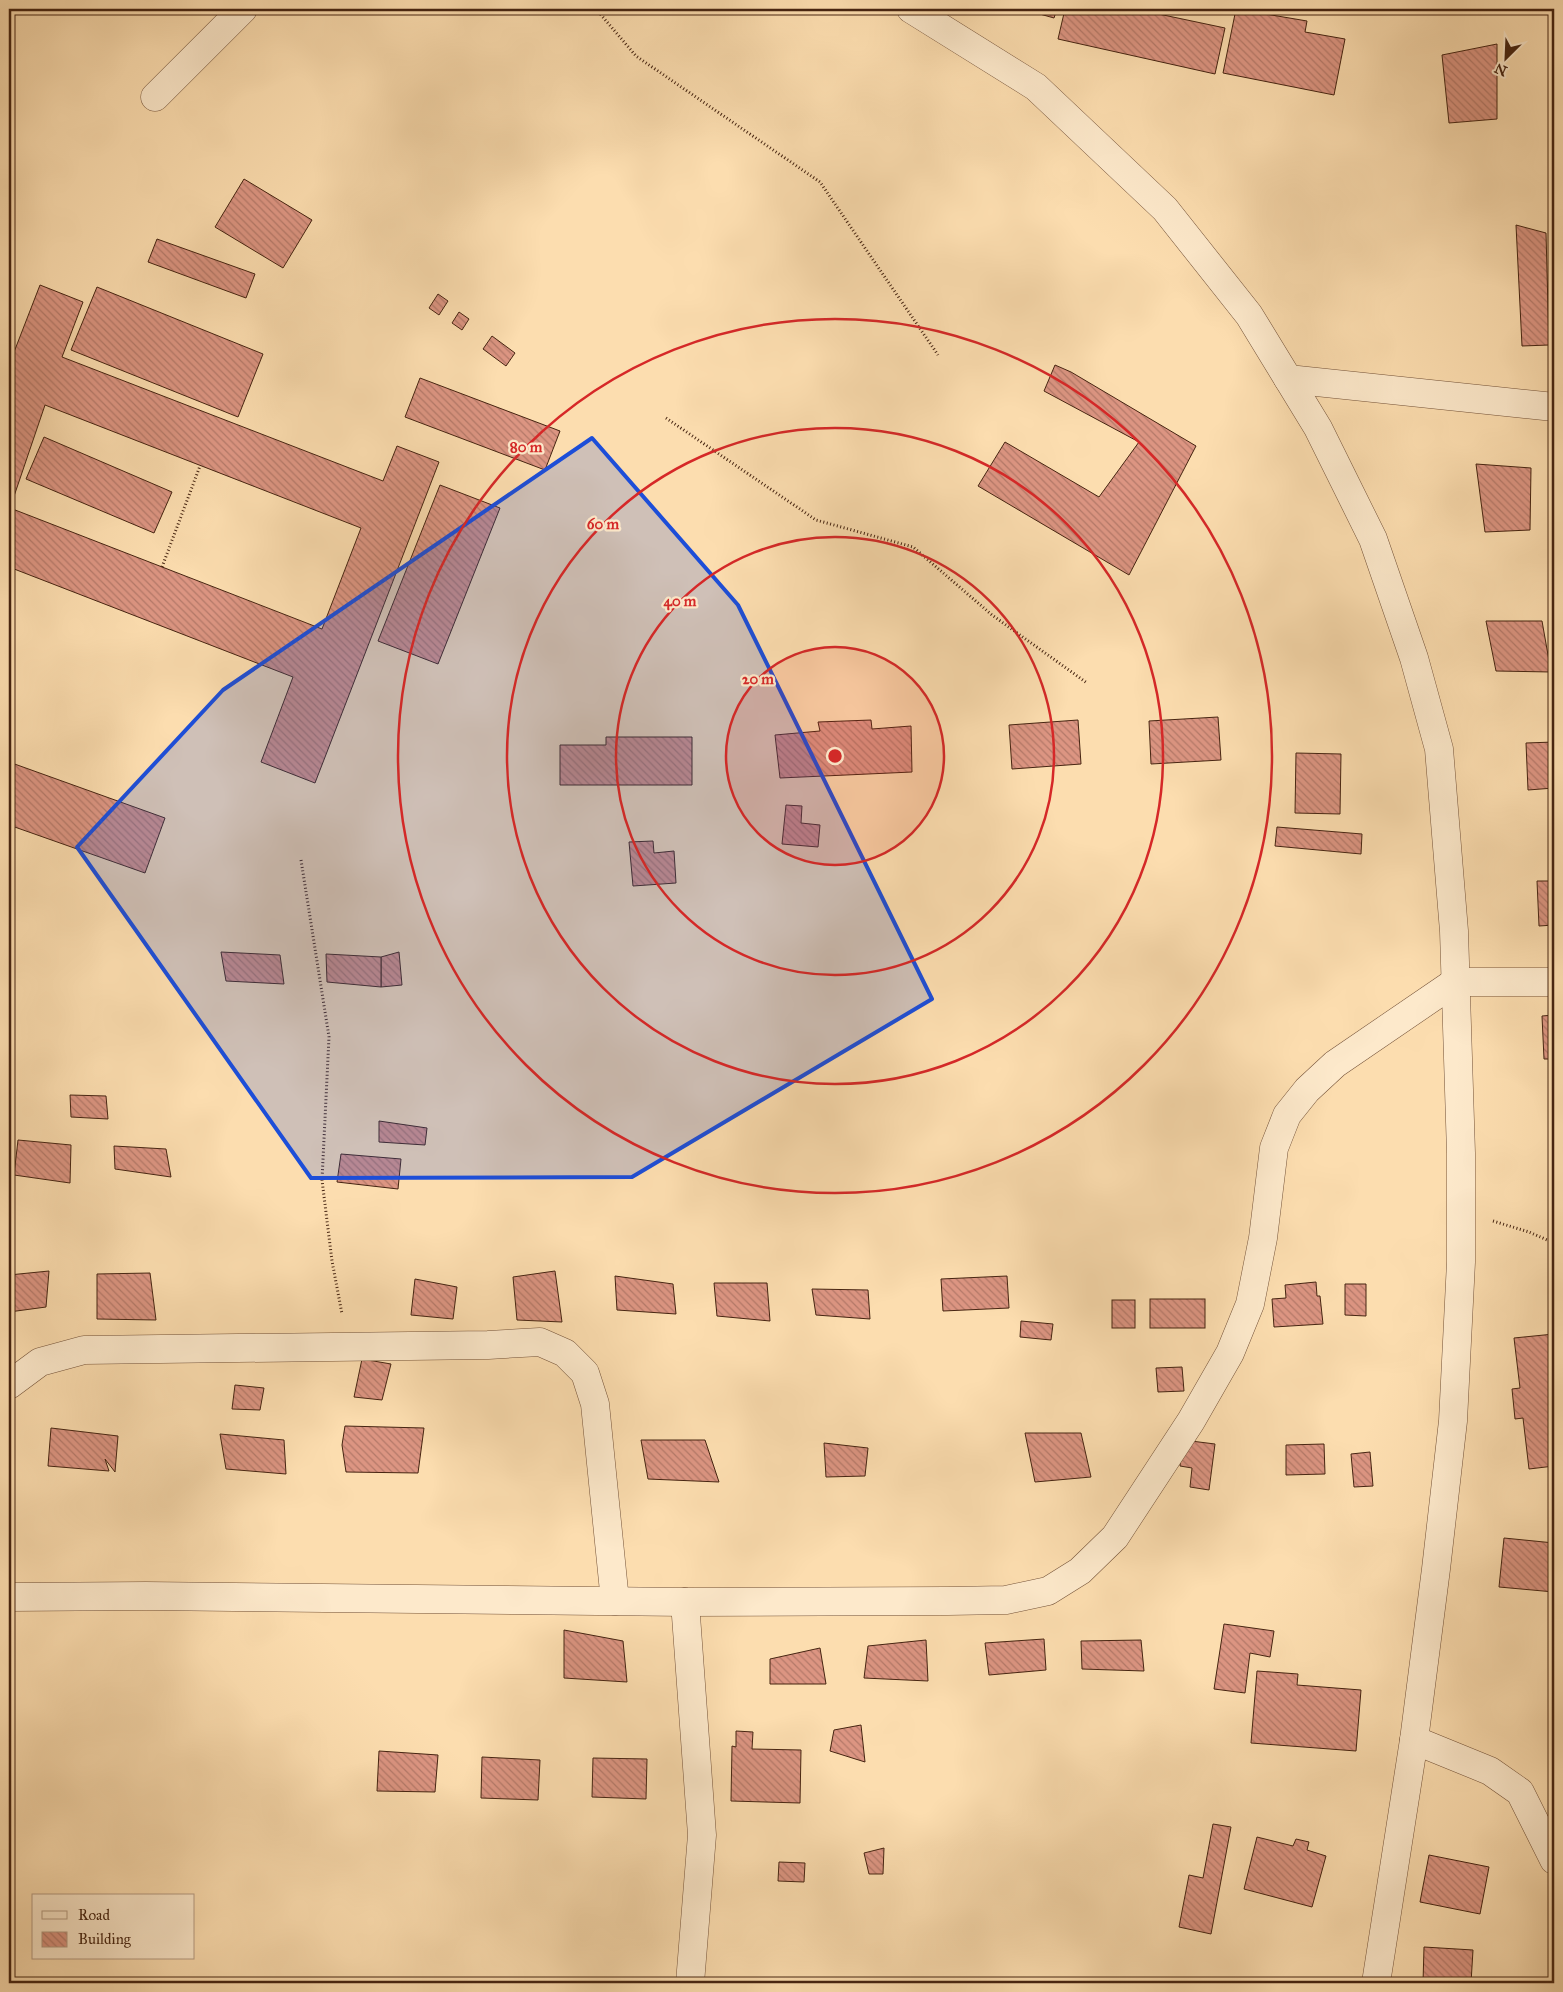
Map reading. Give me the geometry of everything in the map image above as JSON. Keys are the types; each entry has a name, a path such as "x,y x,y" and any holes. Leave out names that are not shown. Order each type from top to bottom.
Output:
{"street":[{"path":"155,98 243,9"},
{"path":"911,9 1036,87 1165,209 1250,315 1318,428 1374,539 1414,658 1439,749 1454,931 1461,1153 1461,1262 1453,1422 1414,1740 1376,1983"},
{"path":"1288,379 1554,407"},
{"path":"9,1597 146,1596 685,1602 1006,1600 1048,1591 1080,1571 1120,1529 1191,1421 1230,1353 1250,1304 1263,1238 1274,1148 1287,1115 1307,1090 1335,1064 1455,982 1554,982"},
{"path":"9,1384 40,1362 84,1350 488,1346 540,1342 565,1353 585,1373 595,1404 615,1601"},
{"path":"685,1602 702,1835 690,1983"},
{"path":"1414,1740 1490,1771 1520,1792 1554,1860"}],"path":[{"path":"596,9 636,56 820,182 938,354"},
{"path":"666,418 816,520 913,548 992,615 1087,683"},
{"path":"162,567 200,466"},
{"path":"301,860 329,1037 322,1180 332,1262 341,1303 346,1347"},
{"path":"1462,1212 1528,1232 1554,1244"}],"highlighted area":[{"path":"592,438 738,605 932,999 632,1177 311,1178 77,847 223,690"}],"building":[{"path":"1022,9 1057,9 1054,18"},
{"path":"1065,9 1135,9 1225,28 1215,74 1058,39"},
{"path":"1236,9 1307,21 1305,32 1345,39 1334,95 1223,73"},
{"path":"1497,44 1497,119 1449,123 1442,55"},
{"path":"244,179 312,220 283,268 215,227"},
{"path":"1516,225 1546,233 1549,345 1522,346"},
{"path":"157,239 255,274 246,298 148,262"},
{"path":"40,285 83,302 62,357 383,481 397,446 439,462 315,783 261,762 293,677 9,567 9,365","holes":["45,405 361,528 322,629 10,508"]},
{"path":"97,287 263,354 238,417 71,350"},
{"path":"438,294 448,301 439,315 429,308"},
{"path":"459,312 469,319 462,330 452,323"},
{"path":"492,336 515,353 506,366 483,349"},
{"path":"1055,365 1071,372 1196,446 1129,575 978,486 1005,442 1099,497 1139,442 1044,391"},
{"path":"420,378 560,431 545,470 405,417"},
{"path":"44,437 172,492 154,533 26,479"},
{"path":"1476,464 1531,468 1530,530 1485,532"},
{"path":"440,485 500,508 438,664 378,641"},
{"path":"1486,621 1542,621 1551,672 1496,671"},
{"path":"1218,717 1221,760 1151,764 1149,721"},
{"path":"871,720 872,729 911,726 912,772 780,778 775,735 820,731 818,722"},
{"path":"1078,720 1081,764 1012,769 1009,725"},
{"path":"606,737 692,737 692,785 560,785 560,745 606,745"},
{"path":"1554,742 1554,788 1528,790 1526,743"},
{"path":"1296,753 1341,754 1340,814 1295,813"},
{"path":"9,762 165,818 145,873 9,825"},
{"path":"786,805 802,806 801,823 820,825 818,847 782,844"},
{"path":"1277,827 1362,834 1361,854 1275,846"},
{"path":"653,841 654,853 674,851 676,883 633,886 629,842"},
{"path":"1537,881 1554,881 1554,925 1539,926"},
{"path":"221,952 280,955 284,984 226,981"},
{"path":"399,952 402,985 381,987 381,957"},
{"path":"326,954 381,957 381,987 327,982"},
{"path":"1554,1015 1554,1059 1544,1059 1542,1016"},
{"path":"70,1095 106,1096 108,1119 71,1117"},
{"path":"379,1121 427,1128 425,1145 379,1142"},
{"path":"18,1140 71,1145 70,1183 14,1175"},
{"path":"114,1146 166,1149 171,1177 115,1169"},
{"path":"341,1154 401,1159 398,1189 337,1182"},
{"path":"49,1271 46,1307 9,1312 9,1275"},
{"path":"555,1271 562,1322 517,1320 513,1277"},
{"path":"150,1273 156,1320 97,1319 97,1274"},
{"path":"615,1276 673,1284 676,1314 617,1310"},
{"path":"1007,1276 1009,1308 943,1311 941,1279"},
{"path":"415,1279 457,1287 453,1319 411,1315"},
{"path":"1316,1282 1317,1296 1320,1296 1323,1324 1274,1327 1272,1299 1286,1298 1285,1285"},
{"path":"714,1283 767,1283 770,1321 717,1316"},
{"path":"1345,1284 1366,1284 1366,1316 1345,1315"},
{"path":"812,1289 868,1290 870,1319 816,1315"},
{"path":"1150,1299 1205,1299 1205,1328 1150,1328"},
{"path":"1112,1300 1135,1300 1135,1328 1112,1328"},
{"path":"1021,1321 1053,1324 1051,1340 1020,1337"},
{"path":"1554,1334 1554,1466 1529,1469 1523,1418 1515,1419 1512,1389 1520,1388 1514,1338"},
{"path":"362,1359 391,1364 382,1400 354,1397"},
{"path":"1182,1367 1184,1391 1158,1392 1156,1368"},
{"path":"235,1385 264,1388 260,1410 232,1409"},
{"path":"345,1426 424,1428 418,1473 346,1472 342,1445"},
{"path":"51,1428 118,1436 115,1472 105,1459 109,1471 48,1466"},
{"path":"1025,1433 1081,1433 1091,1477 1035,1482"},
{"path":"220,1434 284,1440 286,1474 226,1469"},
{"path":"641,1440 705,1440 719,1482 648,1479"},
{"path":"1183,1440 1215,1444 1209,1490 1190,1487 1192,1468 1180,1466"},
{"path":"824,1443 868,1448 865,1476 826,1477"},
{"path":"1324,1444 1325,1474 1286,1475 1286,1445"},
{"path":"1370,1452 1373,1486 1354,1487 1351,1454"},
{"path":"1504,1538 1554,1543 1554,1592 1499,1587"},
{"path":"1224,1624 1274,1631 1270,1657 1250,1653 1245,1693 1214,1689"},
{"path":"564,1630 623,1641 627,1682 564,1678"},
{"path":"1044,1639 1046,1670 989,1675 985,1643"},
{"path":"926,1640 928,1681 864,1678 868,1646"},
{"path":"1141,1640 1144,1671 1082,1669 1081,1641"},
{"path":"820,1648 826,1684 770,1684 770,1659"},
{"path":"1257,1671 1298,1674 1297,1685 1361,1690 1356,1751 1251,1743"},
{"path":"861,1725 865,1762 830,1751 834,1730"},
{"path":"736,1731 753,1732 752,1749 801,1750 800,1803 731,1801 732,1746 736,1747"},
{"path":"379,1751 438,1755 435,1792 377,1791"},
{"path":"482,1757 540,1760 538,1800 481,1798"},
{"path":"593,1758 647,1759 646,1799 592,1797"},
{"path":"1213,1824 1231,1827 1211,1934 1179,1927 1189,1875 1203,1878"},
{"path":"1257,1837 1293,1846 1296,1839 1309,1842 1307,1850 1326,1856 1312,1907 1244,1889"},
{"path":"884,1848 883,1874 869,1874 864,1853"},
{"path":"1429,1855 1489,1867 1480,1914 1420,1902"},
{"path":"779,1862 805,1863 804,1882 778,1881"},
{"path":"1424,1947 1473,1950 1471,1983 1423,1983"}]}
